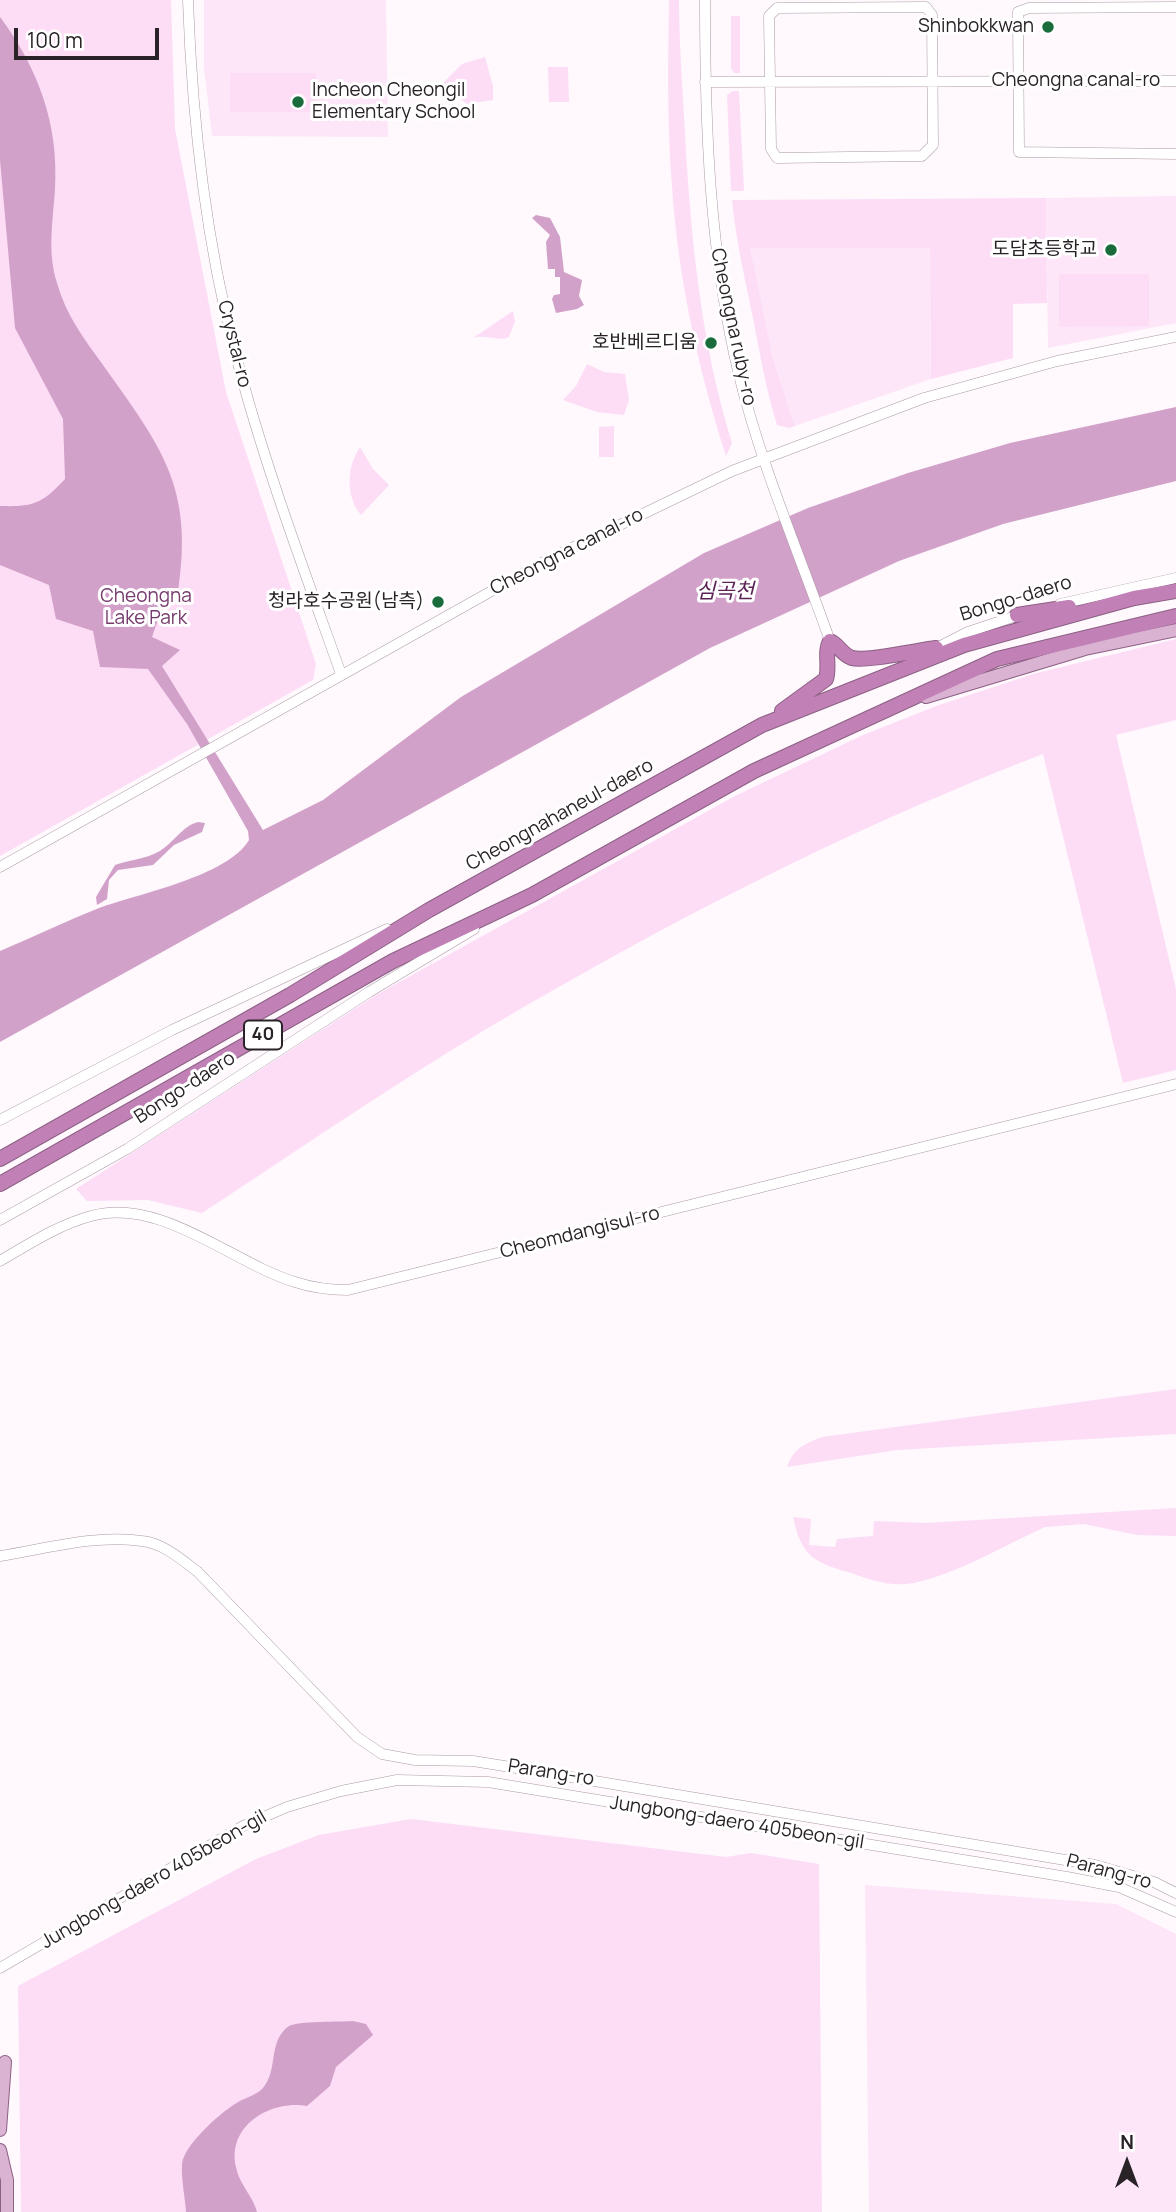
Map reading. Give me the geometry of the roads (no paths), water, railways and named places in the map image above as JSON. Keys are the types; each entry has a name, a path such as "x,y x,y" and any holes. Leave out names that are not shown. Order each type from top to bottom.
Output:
{"highway":[{"path":"1017,615 1170,592"},
{"name":"Cheongnahaneul-daero","path":"0,1159 290,995 429,910 762,725 978,641 1095,608 1170,592"},
{"path":"869,715 997,659 1176,616"},
{"path":"762,725 826,679 829,666 827,647 830,641 848,657 864,661 893,653 936,648"},
{"name":"40","path":"0,1184 393,961 532,895 754,771 869,715"}],"main road":[{"name":"40","path":"869,715 1031,664 1176,630"},
{"path":"0,2130 5,2063"},
{"path":"0,2150 7,2180 7,2212"}],"street":[{"name":"Crystal-ro","path":"187,0 195,125 213,247 234,349 271,474 341,674"},
{"name":"Cheongna ruby-ro","path":"705,0 705,82 716,256 740,378 764,457 830,641"},
{"path":"926,7 932,15 933,145 922,156 778,158 771,149 770,83 769,16 777,8 926,7"},
{"path":"1176,7 1029,8 1018,12 1019,152 1176,154"},
{"name":"Cheongna canal-ro","path":"705,82 1176,81"},
{"name":"Cheongna canal-ro","path":"0,867 545,561 764,457 924,398 1057,361 1176,337"},
{"name":"Bongo-daero","path":"875,680 968,632 1017,615 1176,578"},
{"name":"Bongo-daero","path":"0,1220 127,1149 369,992 532,895"},
{"name":"40","path":"0,1120 172,1030 429,910"},
{"name":"Cheomdangisul-ro","path":"0,1261 58,1228 94,1215 139,1214 195,1233 293,1282 325,1290 348,1290 1176,1084"},
{"name":"Parang-ro","path":"0,1556 108,1540 144,1541 171,1552 198,1573 357,1737 382,1754 415,1760 473,1761 507,1766 1095,1865 1154,1882 1176,1893"},
{"name":"Jungbong-daero 405beon-gil","path":"0,1968 243,1826 287,1807 341,1791 419,1779 488,1782 1067,1877 1119,1887 1176,1912"}],"water":[{"name":"심곡천","path":"0,17 25,56 49,119 55,165 52,259 61,295 82,336 157,446 169,470 177,496 182,556 178,592 168,590 152,637 180,650 162,666 263,830 323,800 461,697 704,553 808,508 908,473 1010,443 1176,407 1176,481 1003,524 899,561 710,648 0,1042 0,951 99,908 203,874 238,853 249,840 248,831 187,724 148,669 100,667 93,631 56,619 49,585 0,565 0,506 21,506 36,502 50,494 65,479 63,419 15,328 0,160"},
{"path":"536,215 550,218 560,237 564,272 582,280 579,296 584,305 577,309 556,313 552,299 554,295 560,294 560,277 555,277 555,269 548,269 546,242 550,235 532,218"},
{"path":"198,822 205,823 202,832 174,845 153,865 118,870 109,880 107,899 97,905 96,897 115,865 158,852 187,827"},
{"path":"353,2021 366,2024 373,2035 336,2067 330,2086 307,2106 279,2107 255,2118 238,2139 236,2167 257,2212 186,2212 182,2170 184,2156 195,2139 220,2115 263,2088 271,2073 275,2048 282,2032 294,2024"}],"place":[{"name":"Shinbokkwan","path":"1048,27"},
{"name":"Incheon Cheongil Elementary School","path":"298,102"},
{"name":"도담초등학교","path":"1111,250"},
{"name":"호반베르디움","path":"711,343"},
{"name":"청라호수공원(남측)","path":"438,602"}],"park label":[{"name":"Cheongna Lake Park","path":"146,608"}]}
